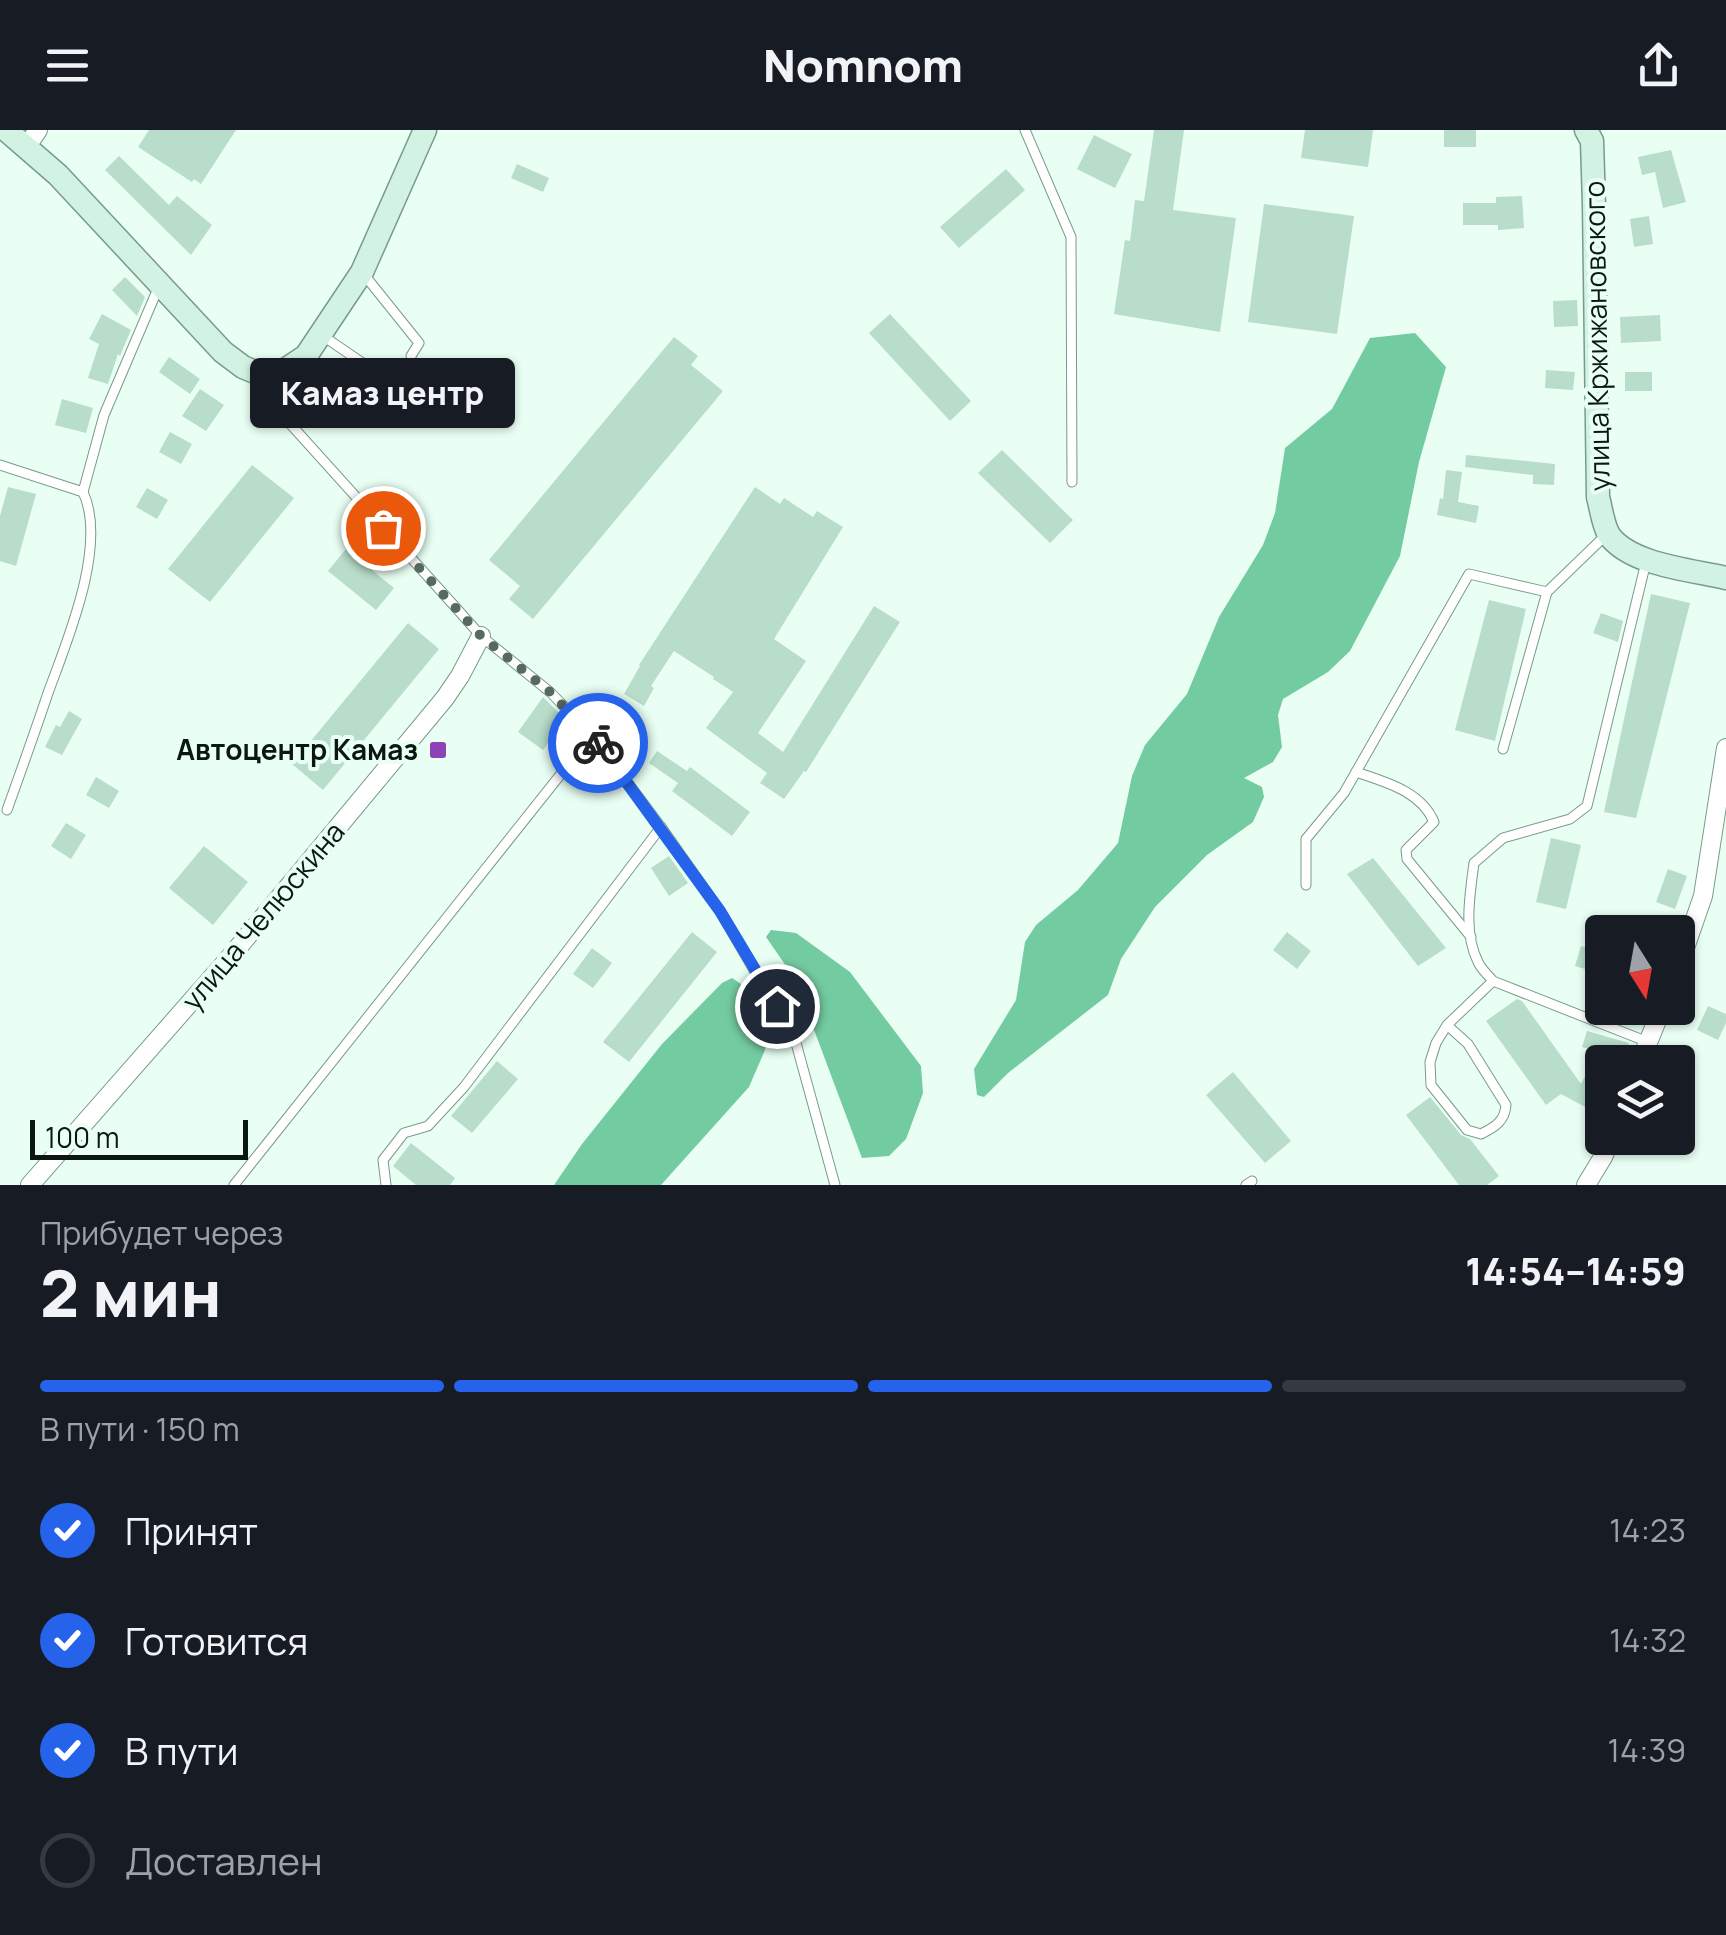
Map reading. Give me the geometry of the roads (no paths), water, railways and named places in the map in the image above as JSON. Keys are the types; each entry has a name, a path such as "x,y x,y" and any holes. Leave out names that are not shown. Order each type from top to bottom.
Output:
{"street":[{"path":"5,130 32,138 58,175 223,352 242,367 266,373 282,372 296,365 321,335 362,272 425,130"},
{"name":"улица Кржижановского","path":"1586,130 1592,141 1594,189 1598,497 1608,533"},
{"path":"1608,533 1625,550 1646,560 1726,578"},
{"name":"улица Челюскина","path":"30,1185 232,956 445,698 481,636"},
{"path":"1695,917 1702,896 1726,748"},
{"path":"1647,1045 1655,1025"},
{"path":"1586,1185 1604,1155"}],"lane":[{"path":"0,141 5,130"},
{"path":"1025,130 1070,238 1072,482"},
{"path":"362,272 420,344 410,356"},
{"path":"7,810 77,613 86,576 92,519 83,492 104,415 160,283"},
{"path":"321,335 392,383 402,368"},
{"path":"266,373 273,399 284,417 481,636 550,692 592,736 662,827 720,911 796,1043 834,1185"},
{"path":"0,465 83,492"},
{"path":"1503,749 1547,592 1608,533"},
{"path":"1646,560 1588,806 1570,819 1502,838 1474,862 1469,902 1471,937 1478,962 1493,982 1648,1042"},
{"path":"1306,884 1306,839 1344,793 1469,574 1547,592"},
{"path":"234,1185 592,736"},
{"path":"1356,772 1403,788 1432,815 1434,822 1406,850 1407,859 1471,937"},
{"path":"386,1185 383,1160 404,1133 428,1126 464,1087 662,827"},
{"path":"1447,1026 1468,1044 1506,1105 1496,1127 1481,1134 1467,1130 1432,1085 1430,1062 1436,1042 1447,1026 1493,982"}],"place":[{"name":"Камаз центр","path":"383,528"},
{"name":"Автоцентр Камаз","path":"438,750"}]}
